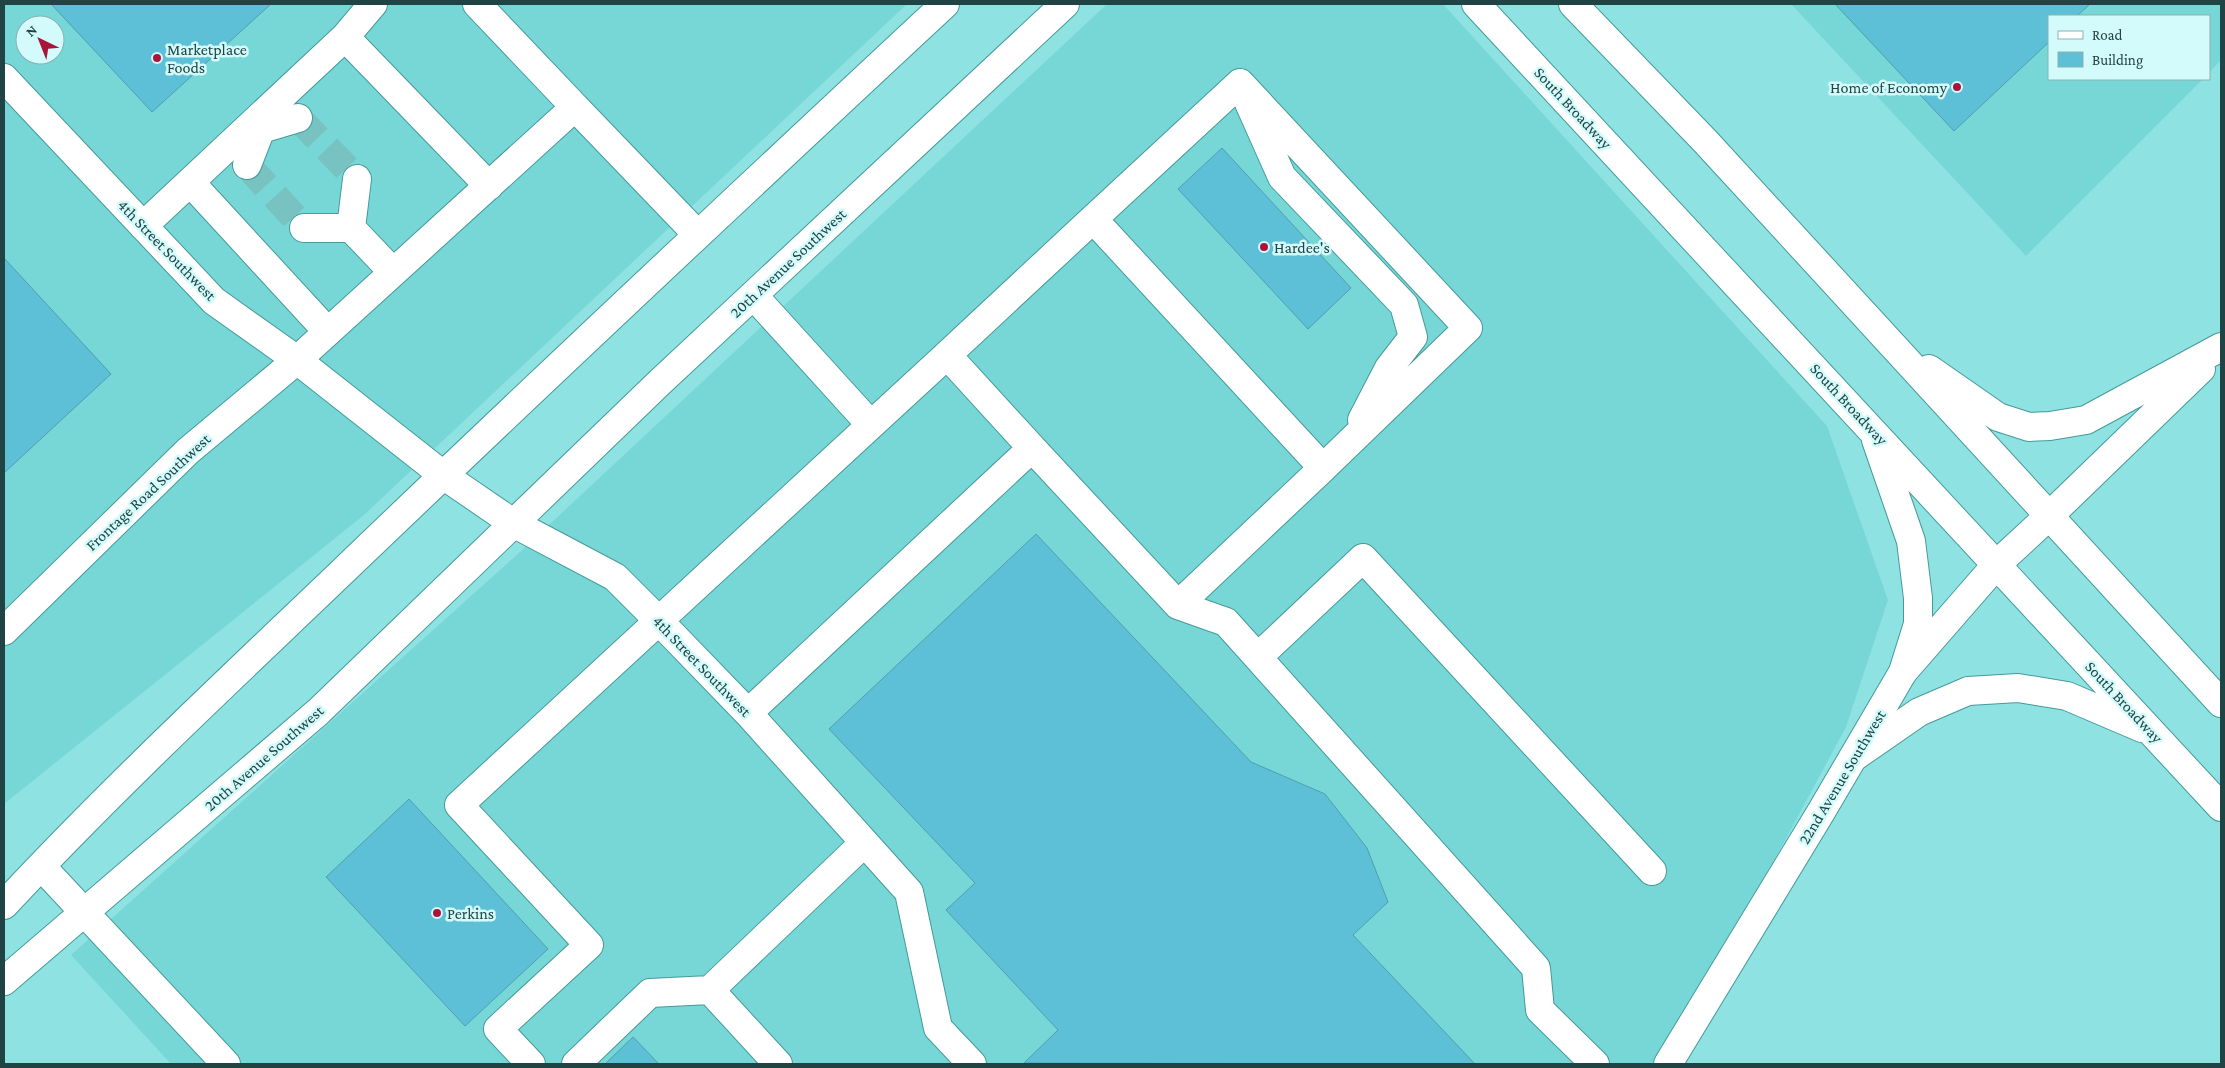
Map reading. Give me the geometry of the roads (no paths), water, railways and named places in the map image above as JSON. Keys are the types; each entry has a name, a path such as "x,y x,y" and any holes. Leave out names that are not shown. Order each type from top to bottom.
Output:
{"main road":[{"path":"143,226 190,182 258,125 345,37 373,4"},
{"path":"477,4 698,235"},
{"path":"4,905 41,866 247,663 443,475 945,4"},
{"name":"20th Avenue Southwest","path":"4,982 318,712 513,523 1064,4"},
{"name":"South Broadway","path":"1476,4 2214,799 2221,821"},
{"path":"1573,4 1706,142 2221,703"},
{"path":"345,37 488,186"},
{"name":"4th Street Southwest","path":"4,78 214,301 297,360 443,475"},
{"path":"531,1064 498,1029 589,945 460,805 1240,83"},
{"path":"1178,605 1468,328 1240,83"},
{"path":"1240,83 1282,177 1404,305 1413,337 1389,368 1352,439"},
{"name":"Frontage Road Southwest","path":"4,630 188,451 297,360 576,107"},
{"path":"258,125 298,118"},
{"path":"247,166 258,125"},
{"path":"351,228 357,179"},
{"path":"190,182 328,332"},
{"path":"1093,219 1323,468"},
{"path":"304,228 351,228 393,272"},
{"path":"754,295 871,425"},
{"path":"1887,340 1998,417 2029,427 2086,420 2221,348"},
{"name":"22nd Avenue Southwest","path":"1668,1064 1854,757 1903,672 1997,564 2049,516 2221,348"},
{"path":"947,355 1178,605 1226,622 1258,657 1536,968 1540,1010 1595,1064"},
{"path":"1872,429 1911,541 1918,598 1918,624 1903,672"},
{"path":"748,713 1032,448"},
{"path":"443,475 513,523"},
{"name":"4th Street Southwest","path":"513,523 615,577 748,713 864,843"},
{"path":"1258,657 1362,558 1652,871"},
{"path":"1854,757 1919,712 1968,691 2018,688 2067,696 2152,732"},
{"path":"576,1064 650,993 710,990 864,843 909,892 938,1028 972,1064"},
{"path":"41,866 226,1064"},
{"path":"710,990 778,1064"}],"tunnel":[{"path":"298,118 357,179"},
{"path":"247,165 304,228"}],"place":[{"name":"Marketplace Foods","path":"157,58"},
{"name":"Home of Economy","path":"1957,87"},
{"name":"Hardee's","path":"1264,247"},
{"name":"Perkins","path":"437,913"}]}
